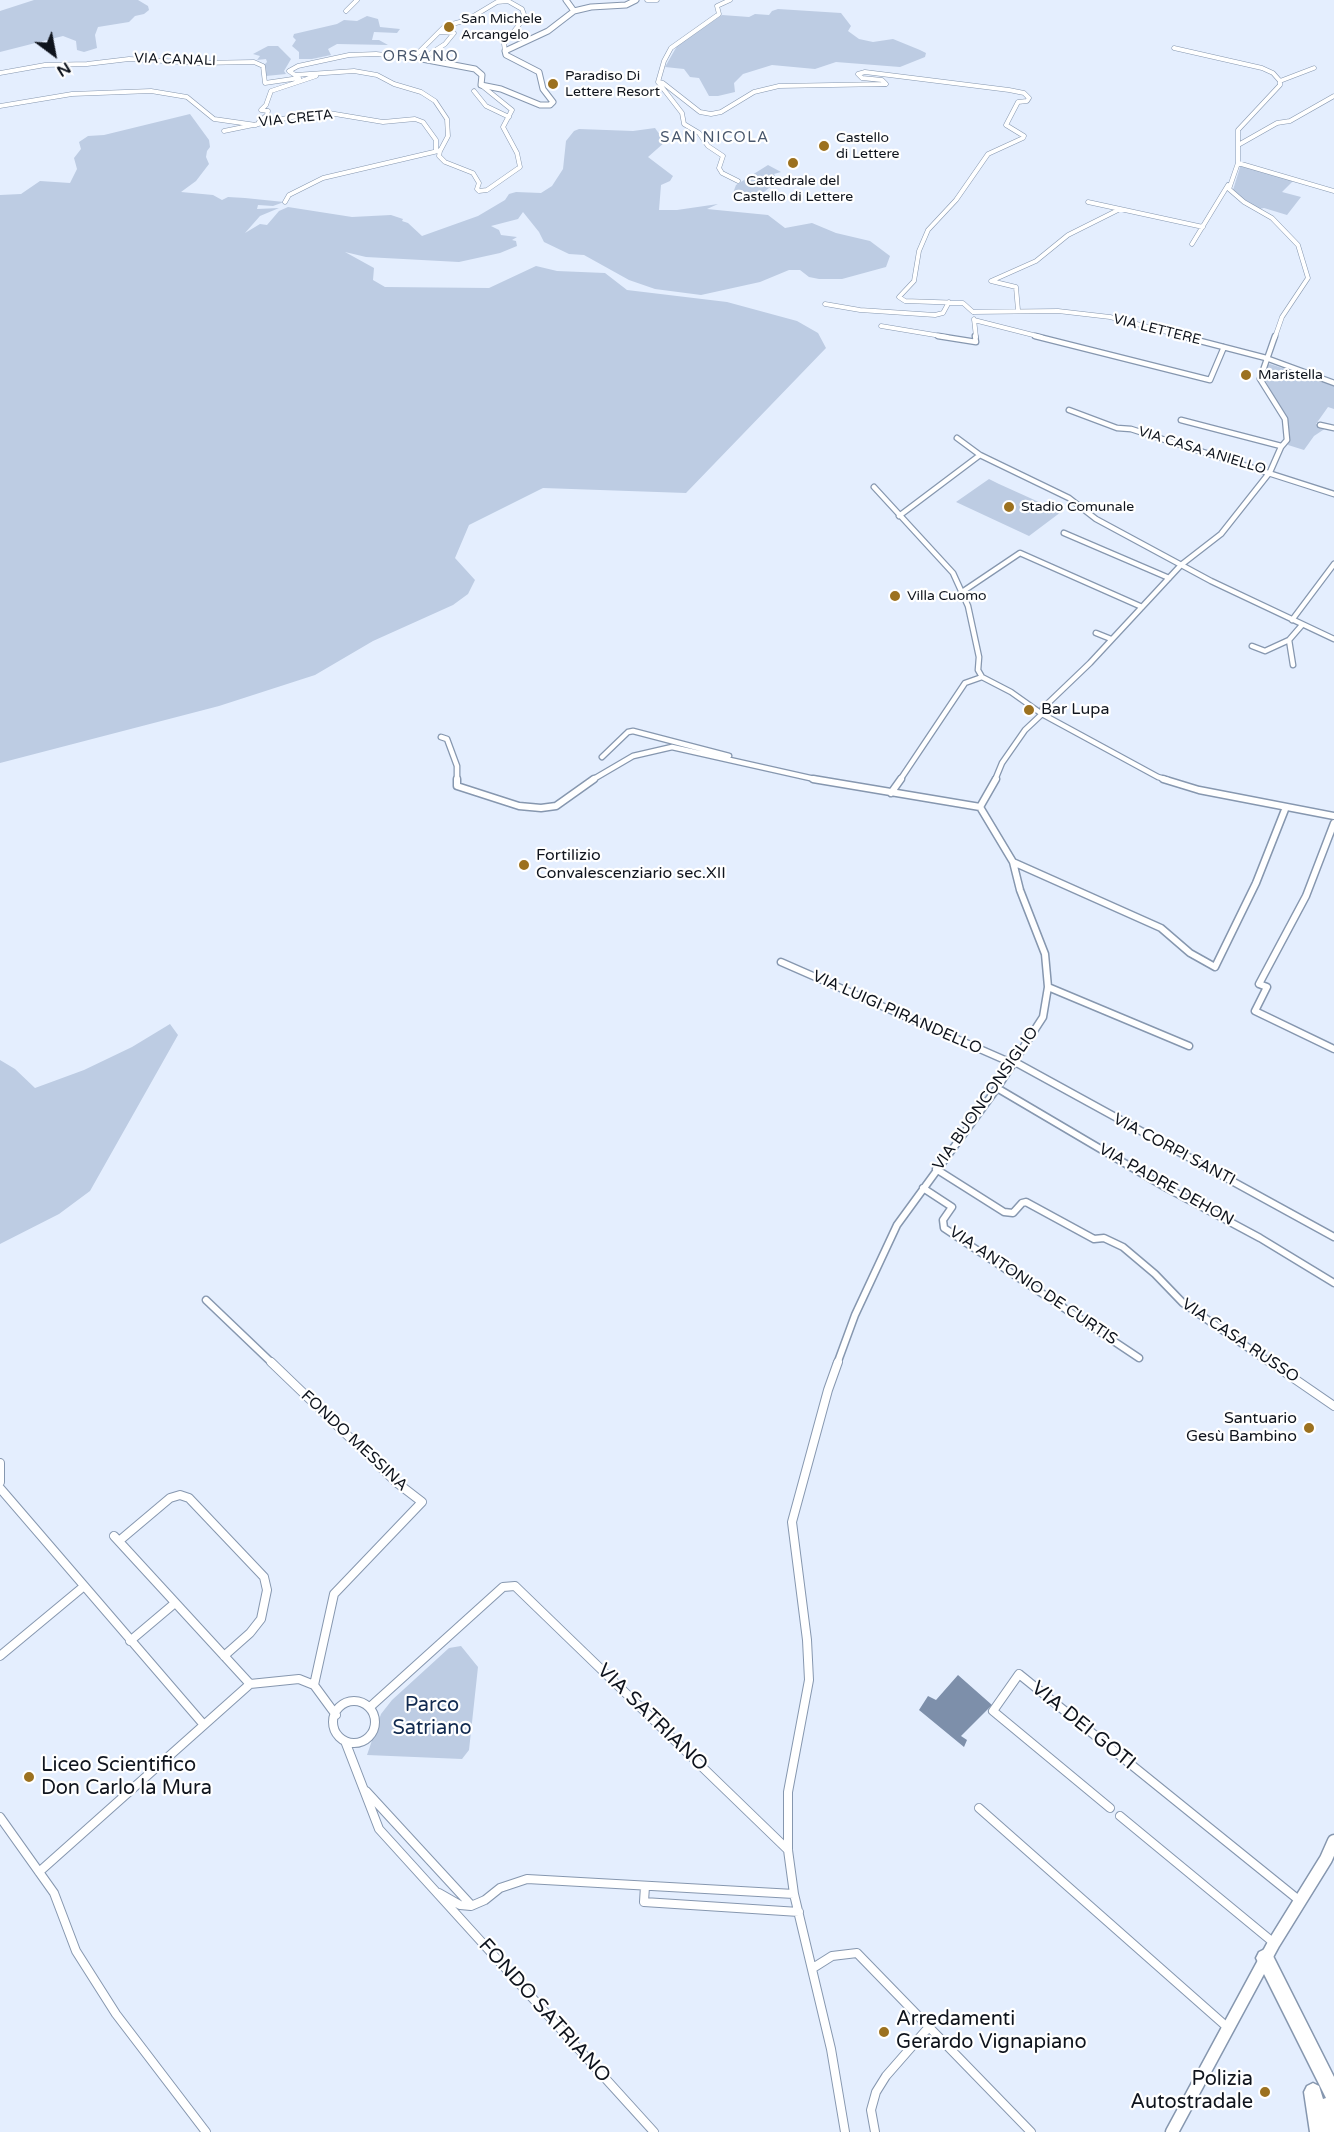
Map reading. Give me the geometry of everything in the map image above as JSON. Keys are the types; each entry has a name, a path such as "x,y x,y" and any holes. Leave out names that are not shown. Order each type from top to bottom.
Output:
{"highway":[{"path":"1269,1950 1332,2099 1334,2126"},
{"path":"1313,2092 1319,2132"}],"street":[{"path":"346,10 357,0"},
{"path":"566,0 574,11"},
{"path":"505,51 542,33 574,11 585,7 626,5 636,0"},
{"path":"647,0 657,0"},
{"path":"658,82 663,61 671,48 719,14 717,6 730,0"},
{"path":"413,58 445,26 467,20 497,2 508,1 525,11 525,15 504,44 506,55 539,72 543,89 553,102 550,105 540,105 501,89 481,85"},
{"path":"422,59 445,44 465,23"},
{"path":"440,32 454,33"},
{"path":"441,737 447,739 457,766 457,786 529,807 555,806 609,768 633,756 667,747 770,767 841,785 980,807 1013,747 1042,714 1043,708 1090,663 1181,565 1221,534 1270,472 1281,446 1287,440 1285,419 1260,379 1282,317 1308,278 1298,245 1272,218 1244,202 1229,189 1239,163 1238,130 1281,85 1280,81 1273,73 1262,68 1174,48"},
{"path":"285,202 289,195 323,178 436,151 448,136 447,119 431,98 417,90 394,84 377,75 354,71 295,75 289,71 298,66 349,55 376,54 422,59 475,69 482,74 481,85"},
{"name":"VIA CANALI","path":"0,73 45,65 87,64 129,58 200,63 254,62 263,66 264,81 270,84 334,72"},
{"path":"398,61 407,58"},
{"path":"1280,81 1314,68"},
{"path":"658,82 663,82 682,100 705,114 721,112 754,92 779,86 886,84 882,80 858,76 859,73 865,72 1009,90 1024,93 1029,98 1027,101 1018,102 1006,125 1024,136 1023,138 988,154 956,200 928,230 918,251 914,281 899,297 905,301 963,303 973,312 976,342 881,326"},
{"path":"224,131 256,125 267,115 268,111 261,110 266,105 271,91 317,76"},
{"path":"658,82 682,113 684,124 699,133 708,146 723,156 719,168 722,173 738,181"},
{"path":"436,151 442,159 473,173 479,183 477,190 479,191 487,190 520,167 503,127 512,112 510,107 481,85"},
{"name":"VIA CRETA","path":"0,106 80,93 151,91 187,97 214,119 256,125 292,117 329,113 383,122 415,119 423,122 432,134 436,151"},
{"path":"494,96 474,91 486,106 509,117"},
{"path":"1240,144 1277,123 1290,121 1334,96"},
{"path":"1239,163 1334,191"},
{"path":"1192,244 1232,183"},
{"path":"1088,202 1203,227"},
{"path":"1018,310 1016,287 991,281 1036,261 1068,236 1120,208"},
{"path":"825,304 860,310 935,315 943,313 949,302"},
{"name":"VIA LETTERE","path":"973,312 1018,310 1070,312 1110,317 1266,358 1334,383"},
{"path":"974,320 1210,380 1224,347"},
{"name":"VIA CASA ANIELLO","path":"1069,410 1117,428 1131,429 1334,494"},
{"path":"1181,420 1281,446"},
{"path":"1320,425 1334,428"},
{"path":"957,438 980,455 1058,492 1096,519 1161,552 1181,565 1334,639"},
{"path":"899,516 980,455"},
{"path":"874,487 949,567 969,606 979,657 978,670 982,676 1011,692 1042,714 1158,777 1199,790 1334,816"},
{"path":"1064,533 1169,578"},
{"path":"962,592 1020,554 1142,607"},
{"path":"1292,620 1334,564"},
{"path":"1113,624 1121,628"},
{"path":"1252,646 1265,651 1289,640 1302,625"},
{"path":"1096,633 1111,639"},
{"path":"1289,640 1293,665"},
{"path":"891,793 965,683 982,676"},
{"path":"602,757 628,732 633,731 744,760 752,765"},
{"name":"VIA BUONCONSIGLIO","path":"788,1850 788,1792 810,1680 792,1522 828,1390 855,1315 897,1225 1015,1063 1040,1023 1048,987 1045,954 1020,890 1013,862 980,807"},
{"path":"1013,862 1161,928 1190,953 1215,967 1256,883 1286,807"},
{"path":"1334,823 1306,897 1259,984 1267,987 1255,1011 1334,1049"},
{"name":"VIA LUIGI PIRANDELLO","path":"781,962 1015,1063"},
{"path":"1048,987 1190,1046"},
{"name":"VIA CORPI SANTI","path":"1015,1063 1334,1237"},
{"name":"VIA PADRE DEHON","path":"997,1088 1334,1282"},
{"name":"VIA CASA RUSSO","path":"936,1169 1004,1212 1013,1213 1022,1203 1026,1202 1094,1239 1104,1238 1124,1247 1183,1303 1334,1406"},
{"name":"VIA ANTONIO DE CURTIS","path":"923,1188 952,1207 943,1220 944,1228 1139,1358"},
{"name":"FONDO MESSINA","path":"206,1300 396,1482 422,1502 334,1594 314,1685"},
{"path":"0,1463 0,1482"},
{"path":"0,1488 204,1725"},
{"path":"224,1656 250,1633 261,1619 267,1590 264,1577 189,1498 180,1496 170,1498 116,1539 175,1603 224,1656 250,1684"},
{"name":"VIA SATRIANO","path":"370,1707 503,1587 515,1586 788,1850"},
{"path":"0,1656 83,1587"},
{"path":"130,1641 175,1603"},
{"name":"VIA DEI GOTI","path":"1110,1808 993,1711 1019,1674 1299,1901"},
{"path":"39,1872 250,1684 299,1679 314,1685 336,1714"},
{"path":"351,1702 364,1703 370,1707 375,1718 369,1735 357,1742 339,1738 333,1727 336,1714 345,1705 351,1702"},
{"name":"FONDO SATRIANO","path":"345,1741 379,1829 654,2132"},
{"path":"363,1788 471,1906 485,1900 500,1888 527,1879 794,1894"},
{"path":"979,1808 1227,2027"},
{"path":"1120,1816 1269,1950"},
{"path":"0,1817 54,1893 76,1952 120,2019 206,2132"},
{"path":"1172,2132 1269,1950 1326,1859 1334,1841"},
{"path":"788,1850 794,1894 831,2049 845,2132"},
{"path":"645,1886 644,1902 799,1912"},
{"name":"FONDO SATRIANO","path":"434,1890 460,1905 471,1906"},
{"path":"813,1968 832,1956 857,1953 1031,2132"},
{"path":"875,2132 871,2110 876,2092 886,2076 928,2028"}],"green space":[{"path":"34,0 138,0 148,6 149,10 135,16 129,22 98,27 95,35 97,48 84,52 77,50 76,41 63,36 0,52 0,11"},
{"path":"778,9 841,13 851,26 848,31 859,39 873,42 893,39 926,53 925,57 900,67 836,62 815,69 772,65 743,74 734,83 735,92 718,96 709,96 699,78 690,77 684,69 665,67 677,46 722,15 749,17 755,14 769,15"},
{"path":"367,16 378,19 380,27 400,29 397,33 374,32 372,40 379,40 388,45 337,44 328,49 331,55 312,59 299,59 299,52 292,46 296,40 293,37 294,34 337,24 344,20 357,21"},
{"path":"268,46 278,46 291,59 284,71 286,74 266,76 264,65 267,62 266,59 257,60 260,56 253,54"},
{"path":"190,114 209,140 210,147 206,157 209,164 196,181 181,192 213,195 222,200 228,197 284,202 273,206 258,205 257,209 279,208 260,216 245,233 260,224 267,225 279,211 288,207 352,217 391,215 403,219 402,221 408,223 422,236 478,216 505,200 509,194 541,193 552,186 563,169 566,141 574,131 579,129 633,131 655,128 665,142 648,157 673,176 670,181 661,185 659,210 677,210 718,204 707,209 768,215 785,228 812,223 836,233 870,241 890,256 886,267 842,279 819,279 809,277 800,270 789,270 760,282 701,295 655,289 629,280 584,255 569,254 544,242 523,212 518,219 491,226 499,230 501,235 517,237 512,240 516,241 517,246 500,253 459,262 366,257 345,252 374,268 373,280 385,287 489,288 536,266 557,271 605,273 627,290 727,302 797,321 818,333 826,348 686,493 543,488 469,525 455,558 475,580 468,594 453,605 373,641 315,675 219,706 0,763 0,195 21,194 40,181 70,183 77,169 74,158 81,149 79,142 88,136 104,135"},
{"path":"1241,164 1294,180 1282,192 1301,197 1287,215 1264,208 1259,209 1243,200 1233,190"},
{"path":"768,165 781,172 774,174 778,181 760,195 733,193 736,185"},
{"path":"1270,364 1334,385 1334,409 1328,407 1316,424 1326,428 1314,436 1304,450 1288,445 1286,417 1265,380 1266,366"},
{"name":"Stadio Comunale","path":"989,479 1061,512 1029,536 956,502"},
{"path":"170,1024 178,1035 90,1191 59,1214 0,1244 0,1060 15,1069 35,1088 84,1070 132,1047"},
{"name":"Parco Satriano","path":"461,1646 478,1667 469,1750 462,1759 367,1755 381,1714 392,1700 449,1648"}],"shaded area":[{"path":"958,1675 992,1705 961,1736 967,1740 964,1747 919,1710 928,1696 936,1700"}],"place":[{"name":"San Michele Arcangelo","path":"449,27"},
{"name":"Paradiso Di Lettere Resort","path":"553,84"},
{"name":"Castello di Lettere","path":"824,146"},
{"name":"Cattedrale del Castello di Lettere","path":"793,163"},
{"name":"Maristella","path":"1246,375"},
{"name":"Stadio Comunale","path":"1009,507"},
{"name":"Villa Cuomo","path":"895,596"},
{"name":"Bar Lupa","path":"1029,710"},
{"name":"Fortilizio Convalescenziario sec.XII","path":"524,865"},
{"name":"Santuario Gesù Bambino","path":"1309,1428"},
{"name":"Liceo Scientifico Don Carlo la Mura","path":"29,1777"},
{"name":"Arredamenti Gerardo Vignapiano","path":"884,2032"},
{"name":"Polizia Autostradale","path":"1265,2092"}],"district":[{"name":"ORSANO","path":"421,57"},
{"name":"SAN NICOLA","path":"715,138"}]}
